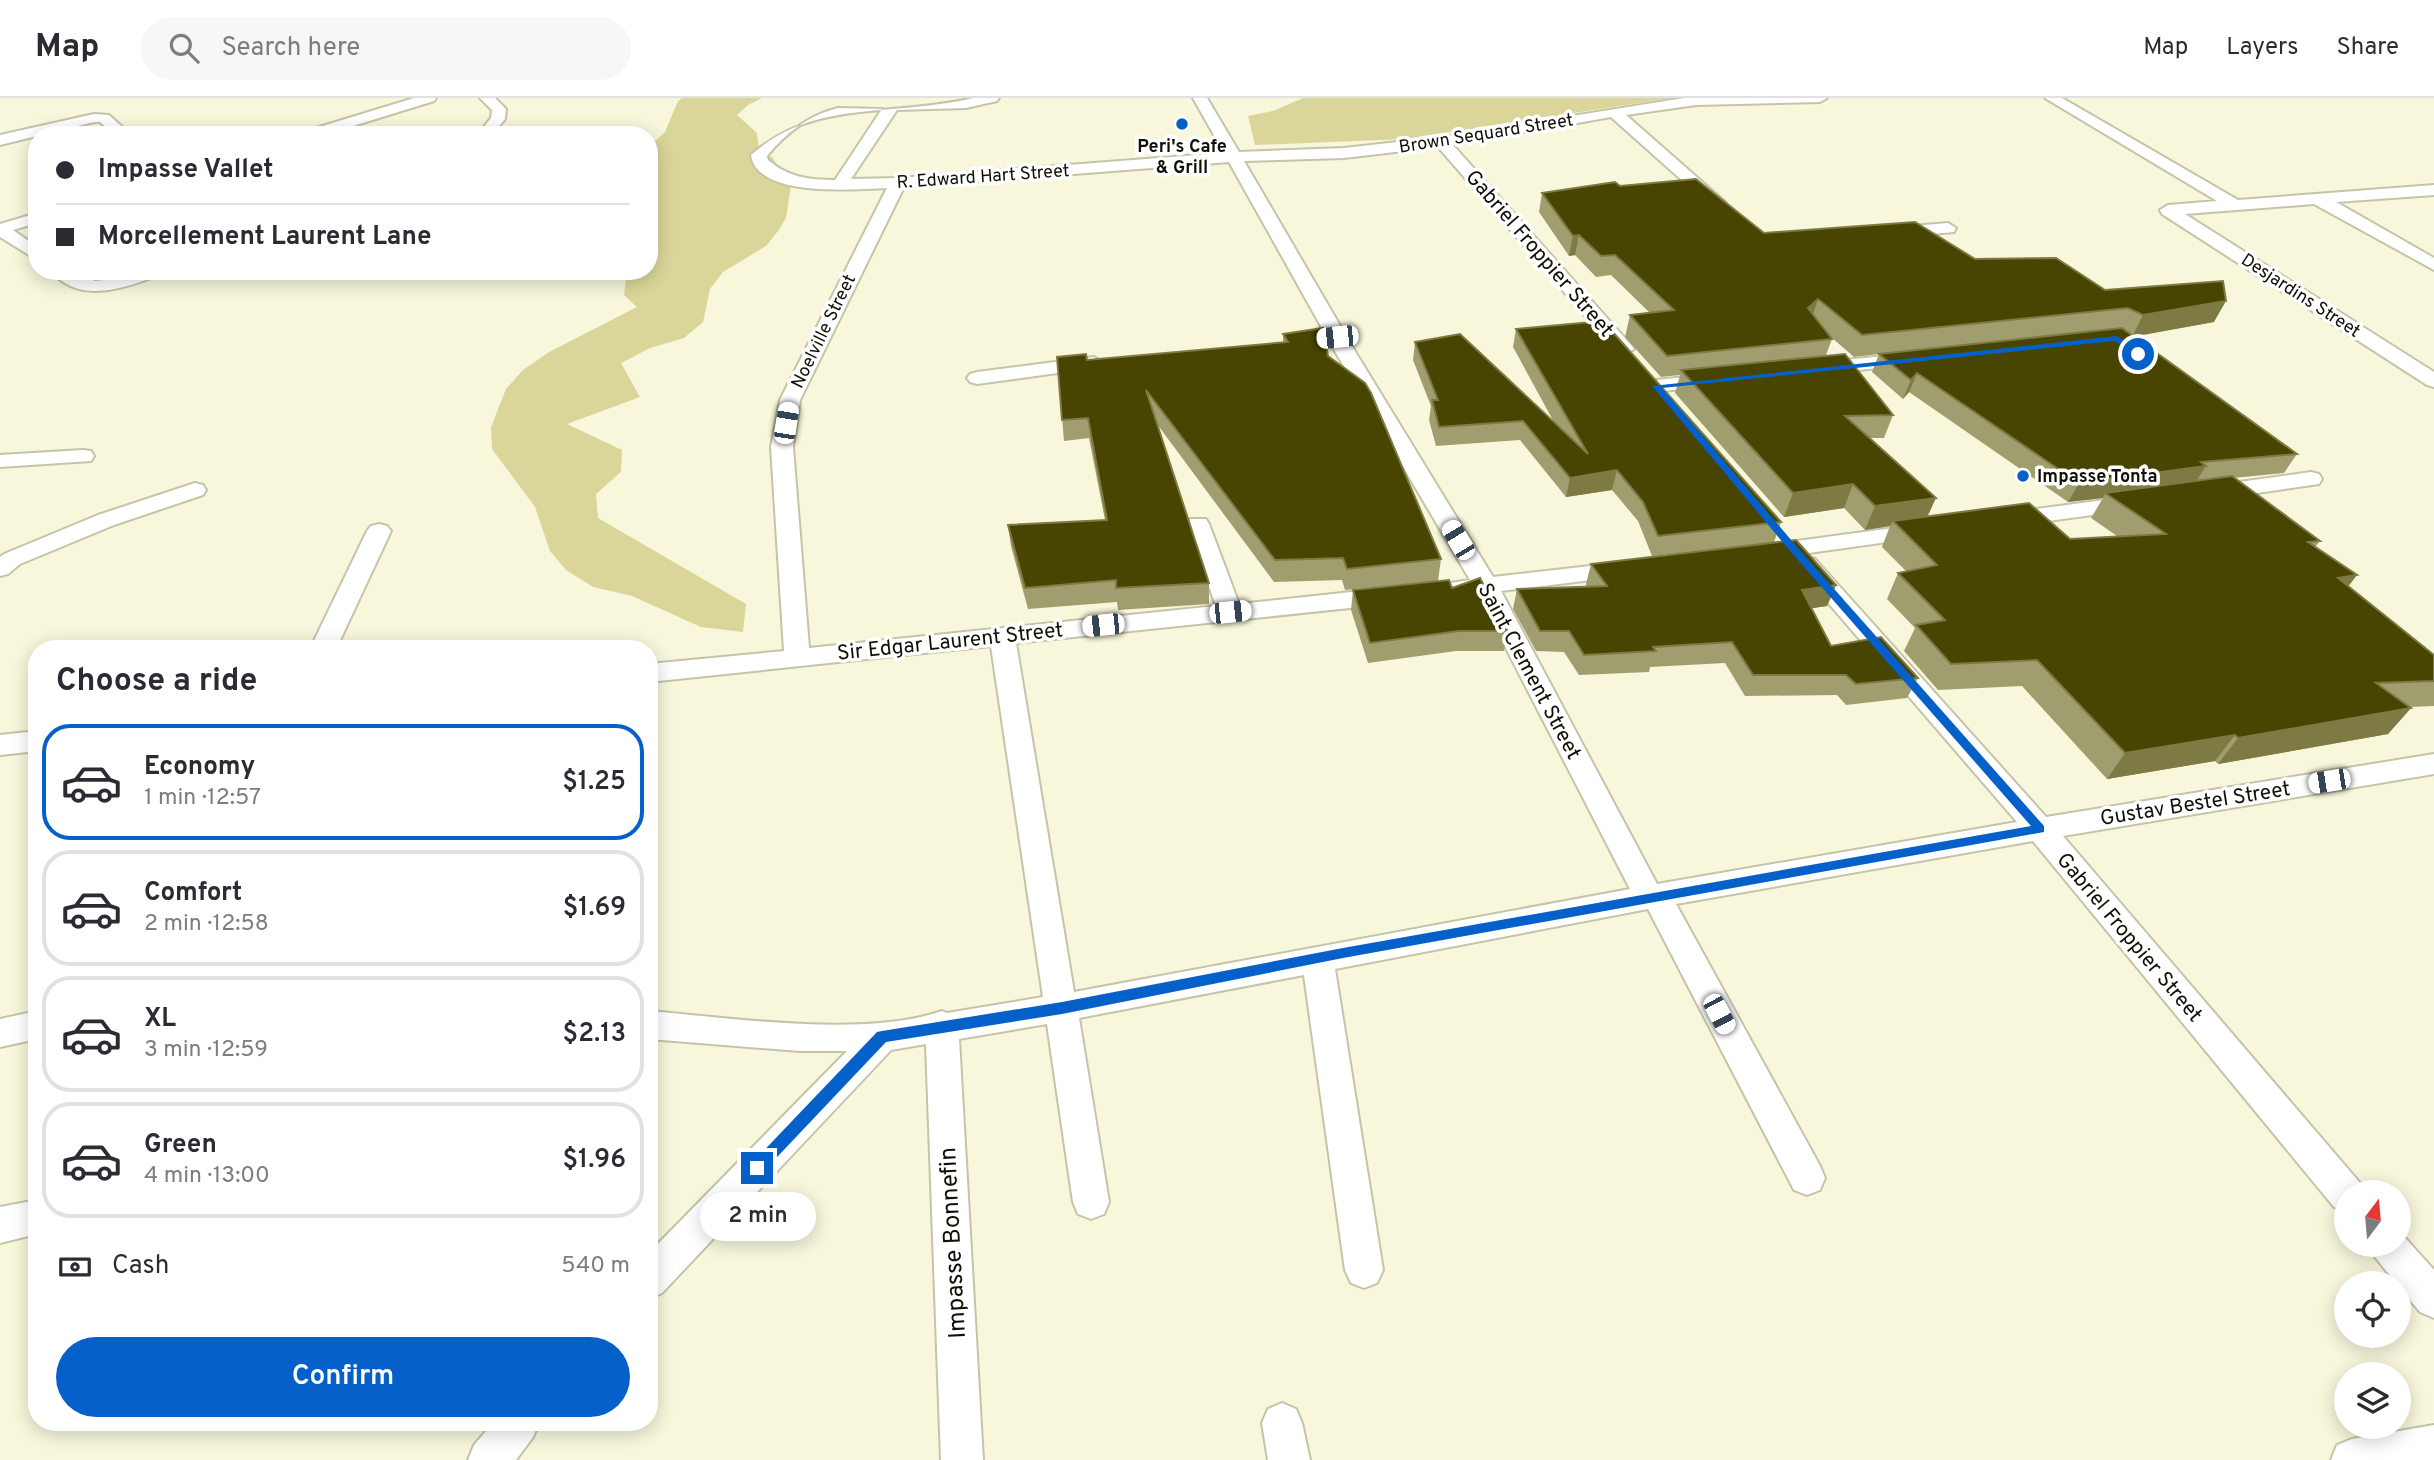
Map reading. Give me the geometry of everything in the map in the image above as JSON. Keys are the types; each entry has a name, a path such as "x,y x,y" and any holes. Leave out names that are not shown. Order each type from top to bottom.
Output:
{"street":[{"path":"337,126 429,98"},
{"path":"487,98 499,109 498,119 492,126"},
{"path":"840,184 892,106 966,104 992,98"},
{"name":"Saint Clement Street","path":"1200,98 1337,337 1486,586 1807,1178"},
{"name":"Brown Sequard Street","path":"1235,157 1293,157 1442,142 1614,112 1696,101 1820,98"},
{"path":"2052,98 2235,205 2434,190"},
{"name":"R. Edward Hart Street","path":"892,106 838,104 818,107 768,143 759,155 760,162 775,174 799,183 840,184 898,183 1235,157"},
{"path":"1614,112 1733,218"},
{"path":"60,126 104,118 113,126"},
{"path":"0,140 28,133"},
{"name":"Gabriel Froppier Street","path":"1442,142 1673,406"},
{"name":"Noelville Street","path":"797,656 782,447 790,400 898,183"},
{"path":"2316,198 2434,265"},
{"name":"Desjardins Street","path":"2235,205 2168,210 2434,381"},
{"path":"0,229 28,221"},
{"path":"1868,235 1948,228"},
{"path":"0,229 28,249"},
{"path":"72,280 77,284 99,287 127,280"},
{"path":"1310,340 1337,337"},
{"path":"1791,372 1927,358"},
{"path":"977,378 1119,360"},
{"path":"1656,386 1737,377"},
{"path":"0,461 83,456"},
{"path":"2189,496 2311,479 2290,464"},
{"path":"0,569 12,559 94,525 195,490"},
{"path":"1984,523 2161,499"},
{"path":"1198,524 1230,612"},
{"name":"Gabriel Froppier Street","path":"1776,528 2040,829 2334,1180"},
{"path":"1740,555 1943,528"},
{"path":"327,640 379,531"},
{"name":"Sir Edgar Laurent Street","path":"658,672 1647,567"},
{"path":"1002,636 1091,1202"},
{"path":"0,745 28,742"},
{"name":"Gustav Bestel Street","path":"658,1026 800,1037 882,1037 942,1025 1062,1008 1653,897 2434,764"},
{"path":"1317,958 1364,1270"},
{"name":"Impasse Bonnefin","path":"942,1025 962,1460"},
{"path":"0,1033 28,1027"},
{"path":"658,1271 882,1037"},
{"path":"0,1225 28,1219"},
{"path":"2399,1257 2434,1299"},
{"path":"489,1460 513,1431"},
{"path":"2352,1460 2434,1446"}],"shaded area":[{"path":"682,98 762,98 737,115 757,133 759,150 772,157 791,186 786,218 766,246 723,272 710,289 703,322 684,338 650,348 621,363 640,397 567,424 622,450 621,472 596,494 598,518 746,604 743,632 701,627 632,596 593,587 566,570 550,551 535,507 492,449 491,427 506,389 523,370 549,352 637,307 624,295 626,280 658,280 658,138 665,132 678,101"},
{"path":"1303,98 1671,98 1406,139 1255,145 1248,116 1273,111"}],"building":[{"path":"1696,179 1764,233 1915,222 1975,259 2056,258 2105,290 2223,281 2226,301 2143,315 2128,308 1862,335 1818,299 1808,308 1832,339 1667,356 1630,315 1674,310 1615,255 1601,256 1579,235 1573,236 1542,193 1615,182 1620,186"},
{"path":"1603,321 1781,522 1658,536 1643,502 1617,470 1570,478 1523,421 1439,427 1432,400 1438,400 1415,342 1460,334 1588,454 1516,329"},
{"path":"1323,328 1328,356 1365,383 1371,393 1441,559 1347,569 1343,558 1275,560 1146,390 1209,583 1116,588 1116,580 1025,588 1008,525 1107,520 1088,418 1062,420 1057,357 1086,354 1087,360 1288,342 1283,334"},
{"path":"2122,328 2297,454 2201,462 2206,466 2079,483 1917,373 1911,380 1879,354"},
{"path":"1845,354 1893,415 1845,416 1936,498 1875,506 1853,484 1793,493 1681,370"},
{"path":"2232,476 2320,541 2308,542 2357,575 2338,578 2434,655 2434,681 2376,683 2411,708 2238,738 2235,735 2125,753 2037,660 1951,664 1916,625 1945,620 1898,573 1937,565 1893,521 2029,503 2070,539 2166,534 2105,493"},
{"path":"1796,540 1836,585 1802,590 1831,646 1881,637 1918,678 1856,684 1846,675 1753,675 1732,642 1653,647 1656,651 1584,655 1569,631 1540,631 1517,589 1607,586 1591,564"},
{"path":"1480,578 1508,631 1459,631 1370,643 1353,590 1449,580 1452,588"}],"place":[{"name":"Peri's Cafe & Grill","path":"1182,124"},
{"name":"Impasse Tonta","path":"2023,476"}],"route":[{"path":"757,1168 882,1037 942,1025 1062,1008 1343,953 2040,829 1794,549 1656,386 2117,338 2138,354"}]}
